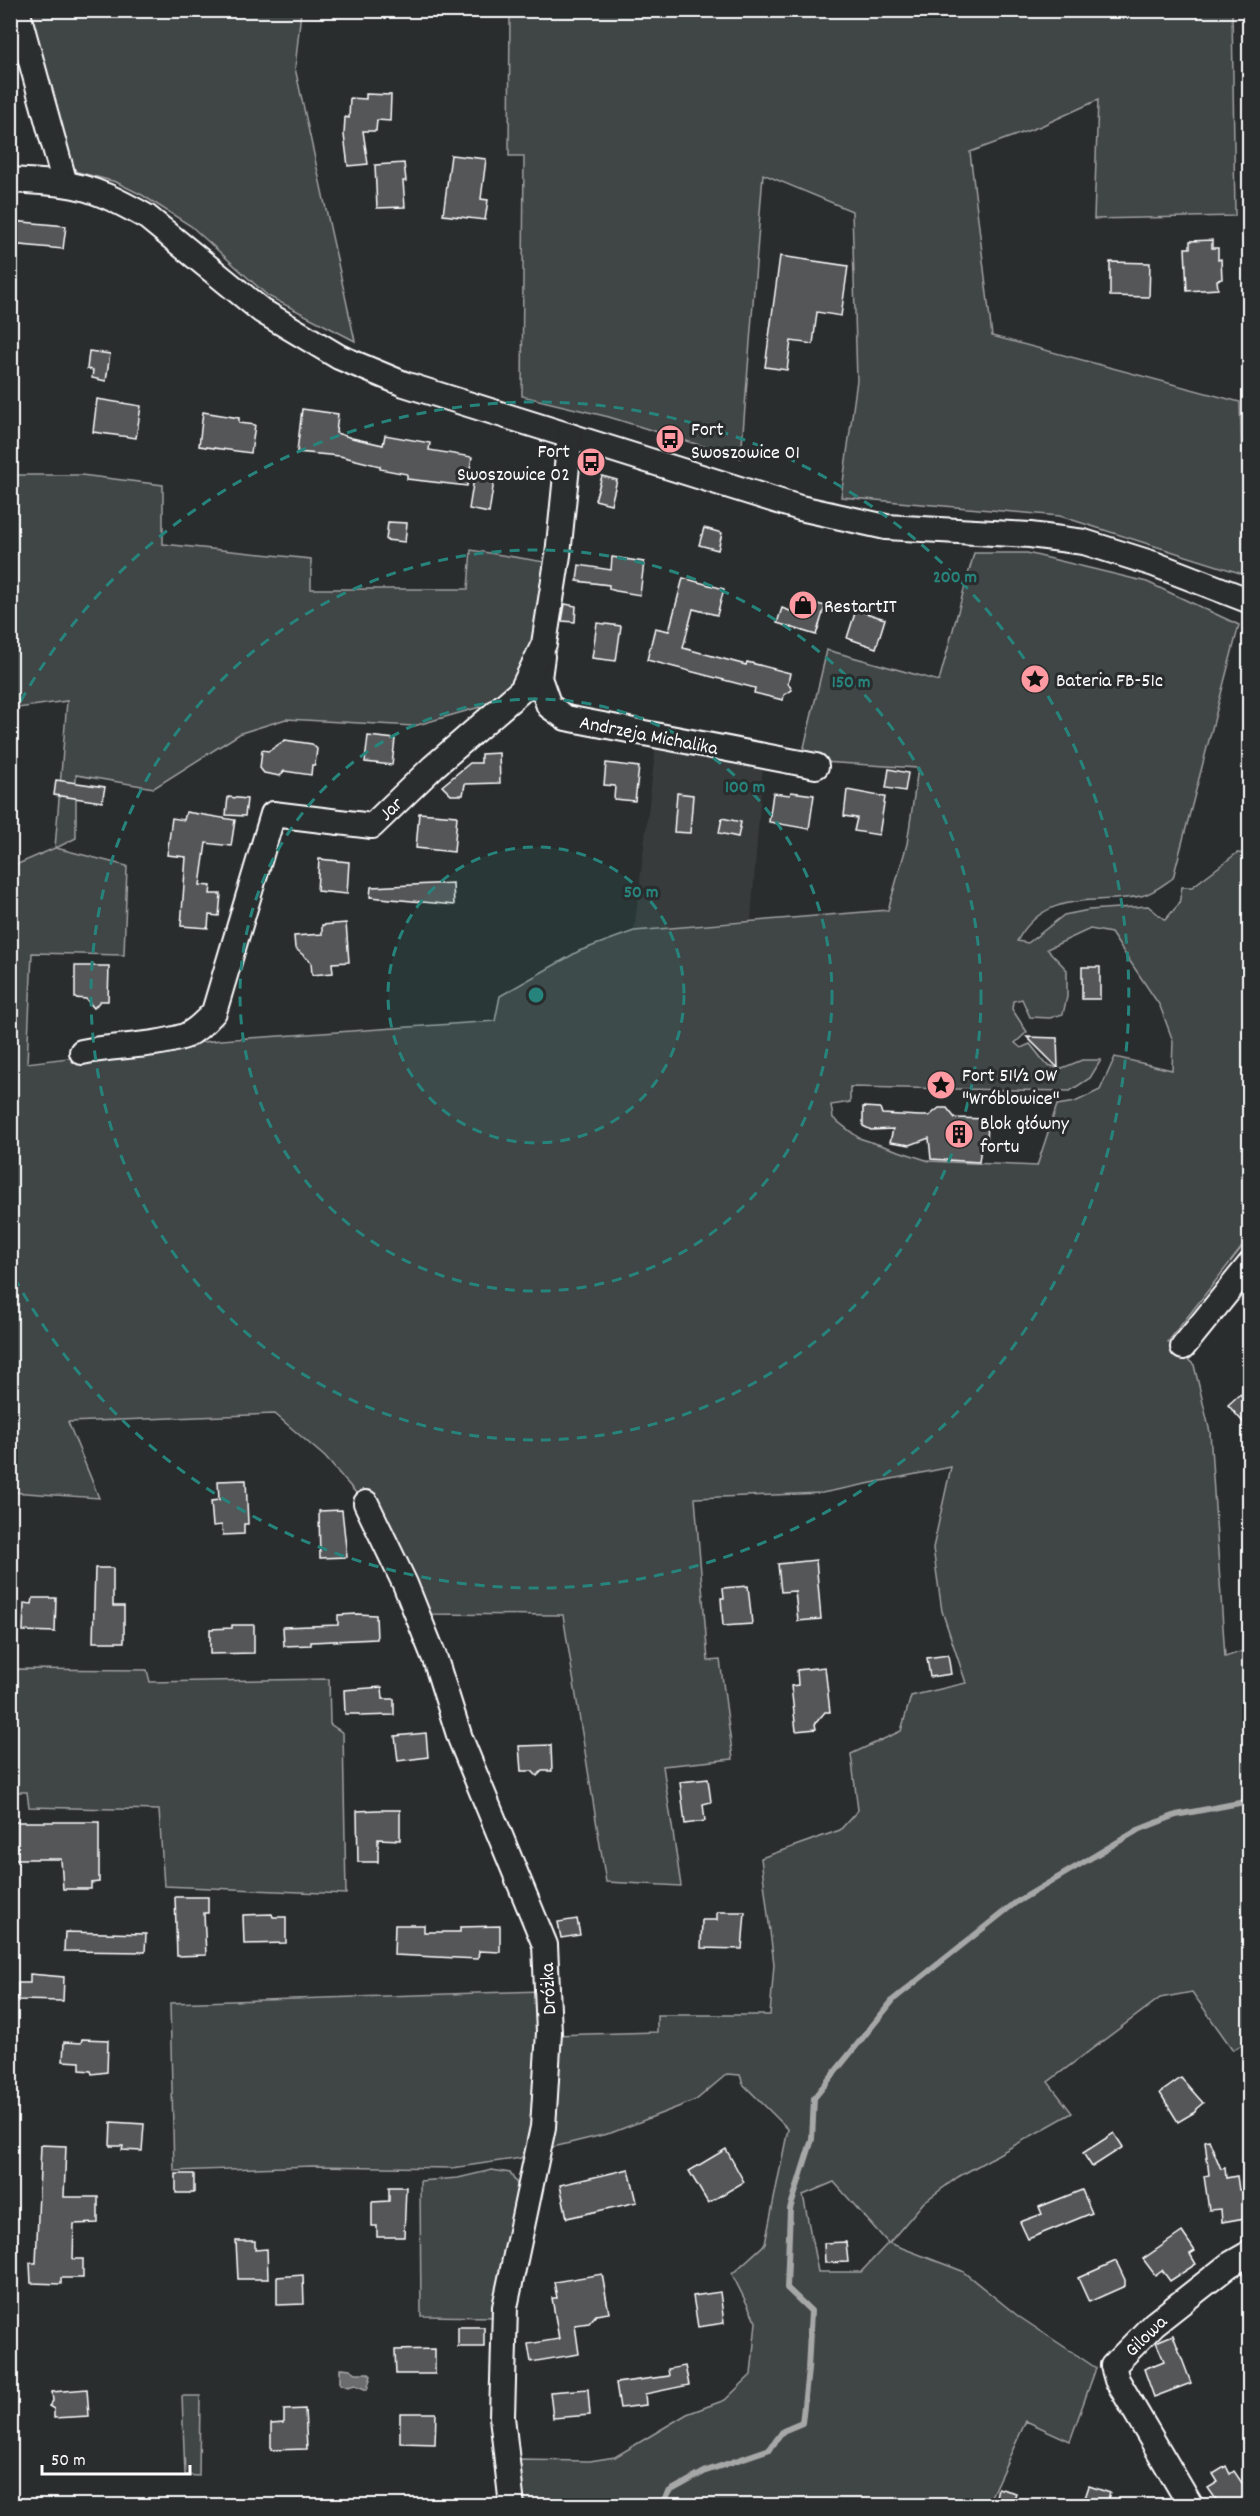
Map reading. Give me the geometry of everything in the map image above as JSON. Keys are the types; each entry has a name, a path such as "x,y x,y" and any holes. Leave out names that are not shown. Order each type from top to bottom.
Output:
{"street":[{"path":"17,10 65,184"},
{"path":"10,180 65,184 103,195 147,217 262,311 339,357 404,384 800,508 839,518 925,531 1030,535 1084,542 1154,564 1250,601"},
{"name":"Jar","path":"82,1052 140,1045 186,1035 201,1026 214,1012 273,813 372,826 432,767 522,690 544,644 558,555 570,436"},
{"name":"Andrzeja Michalika","path":"544,644 539,678 549,706 566,718 816,766"},
{"path":"1183,1347 1250,1264"},
{"name":"Dróżka","path":"366,1503 405,1584 435,1659 460,1738 545,1945 549,2032 543,2127 505,2307 502,2418 512,2505"},
{"name":"Gilowa","path":"1191,2505 1117,2380 1113,2366 1154,2324 1229,2265 1250,2253"}],"shaded area":[{"path":"24,11 301,11 295,68 355,341 268,296 191,226 142,195 116,182 70,170"},
{"path":"510,11 1232,11 1235,216 1094,219 1098,100 1041,126 970,152 992,336 1240,402 1246,575 1060,516 841,497 857,380 852,211 763,174 741,458 609,417 522,396 524,156 509,156"},
{"path":"11,475 81,475 163,485 163,544 311,559 311,589 468,589 471,550 551,563 542,626 504,700 414,726 286,719 241,733 154,788 76,775 76,838 56,848 127,866 124,955 32,953 27,1063 221,1040 495,1021 500,996 579,951 634,931 888,910 907,844 918,768 822,762 802,756 827,650 939,681 974,553 1027,553 1147,582 1239,625 1173,878 1154,891 1141,896 1088,900 1056,906 1042,913 1017,941 1028,943 1064,915 1089,910 1148,906 1165,920 1179,904 1182,887 1192,887 1237,853 1249,854 1249,1238 1168,1342 1194,1365 1210,1432 1225,1657 1249,1649 1249,2041 1233,2050 1192,1992 1160,1998 1048,2082 1072,2113 958,2177 924,2202 889,2243 962,2271 1018,2316 1096,2368 1070,2441 1026,2421 987,2505 518,2505 516,2460 590,2461 615,2457 687,2414 725,2400 751,2375 756,2322 732,2274 765,2244 788,2129 743,2084 740,2075 727,2074 696,2100 611,2133 549,2148 553,2035 657,2032 657,2015 770,2015 774,1964 761,1858 840,1830 858,1810 851,1754 901,1731 911,1696 966,1683 942,1611 933,1548 951,1467 822,1493 695,1498 708,1661 720,1660 733,1759 663,1766 681,1886 606,1882 563,1615 420,1614 363,1501 325,1457 275,1414 68,1422 99,1498 11,1492 11,867 55,848 67,701 11,709","holes":["1090,929 1111,933 1160,1006 1173,1041 1172,1070 1115,1057 1100,1090 1075,1102 1057,1105 1037,1166 929,1161 859,1138 833,1118 831,1105 850,1102 850,1087 1070,1091 1090,1078 1101,1060 1082,1060 1060,1069 1046,1064 1030,1044 1021,1048 1015,1043 1027,1032 1012,1009 1013,1001 1022,999 1030,1017 1050,1018 1063,1014 1067,997 1067,970 1047,949","834,2182 888,2243 861,2272 818,2272 803,2195"]},
{"path":"656,744 763,764 751,920 634,931"},
{"path":"11,1669 147,1670 150,1682 329,1679 330,1724 343,1733 346,1894 164,1886 159,1810 29,1807 27,1792 11,1792"},
{"path":"542,1991 531,2144 521,2158 452,2168 313,2166 174,2171 170,2003"},
{"path":"492,2170 510,2173 522,2192 497,2317 421,2316 420,2181 458,2178"},
{"path":"340,2369 356,2373 368,2373 371,2376 367,2390 355,2385 348,2387 340,2384"},
{"path":"182,2396 200,2396 199,2476 185,2475"}],"building":[{"path":"366,94 391,95 390,121 377,120 376,131 363,131 368,164 348,166 344,135 345,117 349,118 350,98 366,99"},
{"path":"451,155 486,159 481,199 488,200 485,220 443,215"},
{"path":"404,163 405,207 377,208 375,165"},
{"path":"12,221 66,226 63,249 10,244"},
{"path":"1212,240 1212,248 1218,248 1218,260 1221,259 1222,279 1217,280 1218,289 1187,291 1185,248 1190,248 1190,241"},
{"path":"780,256 848,266 841,316 817,312 813,344 791,341 787,370 765,367"},
{"path":"1110,262 1150,263 1149,297 1110,296"},
{"path":"89,351 110,354 106,381 92,378 93,370 87,369"},
{"path":"97,399 141,406 136,438 93,432"},
{"path":"302,409 338,414 336,433 352,438 383,445 385,435 430,443 429,450 472,457 467,486 407,479 407,474 380,469 380,466 340,456 297,452"},
{"path":"203,412 239,418 239,423 255,425 251,453 199,446"},
{"path":"602,476 617,480 611,504 595,500"},
{"path":"474,478 494,481 489,513 469,509"},
{"path":"388,522 407,523 405,542 386,540"},
{"path":"704,528 722,533 718,550 699,545"},
{"path":"612,557 644,562 640,595 609,589 609,585 577,581 579,565 611,570"},
{"path":"683,578 724,589 717,615 693,609 683,648 746,665 747,662 790,673 788,683 792,690 784,695 783,700 754,693 755,688 647,660 655,628 669,631"},
{"path":"794,598 825,606 816,635 777,623 782,608 790,611"},
{"path":"565,604 576,606 575,622 562,621"},
{"path":"856,610 885,619 876,648 847,638"},
{"path":"597,623 621,626 616,661 592,658"},
{"path":"368,736 395,739 392,765 365,762"},
{"path":"285,740 312,744 317,749 311,775 284,771 280,776 264,773 260,768 262,750 269,751"},
{"path":"499,753 500,783 465,784 463,795 451,795 442,786 470,763 481,763 481,754"},
{"path":"606,763 639,767 635,801 614,799 615,786 604,785"},
{"path":"889,769 908,773 905,791 886,788"},
{"path":"56,780 105,787 102,802 54,795"},
{"path":"847,790 885,797 879,835 854,831 857,818 844,816"},
{"path":"791,792 814,795 809,829 769,822 773,793 790,795"},
{"path":"677,793 693,795 690,833 674,832"},
{"path":"228,797 247,799 245,816 226,815"},
{"path":"186,812 235,820 231,846 206,843 200,885 211,886 210,894 221,894 219,916 209,915 208,928 181,926 186,857 167,855 172,818 184,820"},
{"path":"419,813 457,816 454,852 416,848"},
{"path":"722,818 741,822 738,837 719,833"},
{"path":"319,859 349,862 347,894 317,891"},
{"path":"453,883 454,905 370,897 371,887"},
{"path":"346,923 349,962 332,963 333,973 312,975 311,962 295,948 294,936 322,934 322,925"},
{"path":"75,966 109,966 108,1001 100,1001 94,1008 86,999 75,998"},
{"path":"1082,967 1100,967 1100,999 1082,999"},
{"path":"1027,1037 1057,1038 1058,1068"},
{"name":"Blok główny fortu","path":"863,1107 880,1108 882,1114 920,1116 929,1116 939,1108 947,1108 955,1118 988,1119 987,1147 981,1147 979,1162 931,1159 929,1138 910,1145 890,1142 893,1129 871,1130 863,1126"},
{"path":"1240,1394 1250,1405 1250,1430 1228,1405"},
{"path":"246,1480 248,1524 244,1524 244,1534 223,1535 222,1525 213,1526 211,1501 219,1500 218,1481"},
{"path":"342,1510 347,1557 320,1558 319,1511"},
{"path":"816,1560 821,1619 798,1621 795,1591 781,1592 778,1564"},
{"path":"95,1568 113,1568 113,1606 124,1606 124,1642 93,1642"},
{"path":"748,1586 752,1624 723,1626 721,1598 724,1598 723,1588"},
{"path":"33,1598 56,1598 55,1632 23,1631 24,1603 32,1604"},
{"path":"338,1615 376,1615 377,1639 311,1642 311,1645 284,1646 283,1627 338,1625"},
{"path":"232,1625 254,1625 254,1653 210,1654 210,1629 232,1628"},
{"path":"948,1655 951,1674 930,1677 927,1658"},
{"path":"825,1667 830,1712 825,1712 815,1724 816,1729 796,1731 791,1686 798,1685 797,1670"},
{"path":"382,1687 383,1699 394,1699 394,1715 345,1714 344,1690"},
{"path":"426,1733 428,1757 398,1761 395,1736"},
{"path":"551,1745 552,1771 542,1771 537,1776 532,1771 521,1771 519,1746"},
{"path":"708,1779 711,1802 703,1804 705,1821 685,1824 680,1782"},
{"path":"400,1810 400,1840 378,1839 378,1862 358,1862 357,1811"},
{"path":"10,1822 99,1822 99,1882 91,1883 91,1889 63,1889 61,1859 10,1859"},
{"path":"175,1897 208,1897 208,1913 204,1913 206,1955 177,1956"},
{"path":"717,1912 745,1912 742,1949 701,1948 702,1920 717,1920"},
{"path":"272,1914 273,1917 286,1917 286,1943 244,1944 243,1915"},
{"path":"577,1919 580,1935 561,1938 558,1922"},
{"path":"395,1925 424,1925 424,1932 460,1932 460,1927 500,1926 500,1952 479,1951 478,1959 394,1955"},
{"path":"65,1932 146,1934 145,1952 64,1951"},
{"path":"30,1974 64,1977 63,2001 18,2000 18,1983 30,1983"},
{"path":"82,2039 108,2040 107,2072 92,2074 91,2071 80,2070 80,2062 63,2061 64,2042 81,2043"},
{"path":"1181,2078 1203,2103 1195,2112 1178,2122 1160,2093"},
{"path":"111,2122 144,2124 142,2151 122,2150 123,2146 110,2146"},
{"path":"1114,2133 1123,2147 1092,2167 1083,2153"},
{"path":"1209,2140 1221,2169 1225,2168 1226,2178 1237,2176 1239,2190 1250,2189 1250,2217 1222,2222 1221,2209 1209,2210 1204,2176 1209,2175 1205,2141"},
{"path":"41,2145 66,2146 64,2197 98,2197 98,2223 74,2224 73,2259 83,2259 83,2278 61,2278 61,2284 31,2283 30,2263 36,2263"},
{"path":"726,2149 744,2182 708,2203 689,2171"},
{"path":"629,2169 637,2202 567,2218 560,2185"},
{"path":"176,2174 194,2174 194,2193 176,2193"},
{"path":"389,2187 406,2187 404,2237 377,2237 377,2226 372,2226 372,2202 389,2201"},
{"path":"1082,2190 1092,2213 1028,2239 1020,2222 1042,2214 1039,2207"},
{"path":"1182,2232 1195,2251 1190,2254 1196,2264 1170,2281 1162,2270 1155,2275 1143,2259"},
{"path":"236,2241 255,2241 255,2250 267,2249 268,2279 238,2279"},
{"path":"846,2242 848,2262 825,2263 824,2243"},
{"path":"1116,2261 1125,2280 1125,2286 1089,2302 1078,2278"},
{"path":"602,2274 609,2313 596,2315 589,2323 575,2325 579,2354 531,2362 528,2344 559,2339 552,2298 557,2298 554,2282"},
{"path":"303,2275 304,2304 277,2305 277,2277"},
{"path":"720,2292 724,2323 698,2327 693,2296"},
{"path":"458,2327 484,2327 484,2347 458,2347"},
{"path":"1173,2335 1191,2383 1154,2397 1144,2369 1164,2361 1156,2342"},
{"path":"435,2349 435,2374 396,2374 395,2350"},
{"path":"685,2366 689,2385 645,2394 646,2405 620,2408 616,2383 669,2376 668,2369"},
{"path":"87,2389 89,2416 54,2418 54,2409 49,2406 53,2401 52,2392"},
{"path":"588,2389 590,2415 553,2418 550,2392"},
{"path":"305,2409 307,2449 271,2450 271,2424 284,2423 284,2410"},
{"path":"400,2413 436,2413 435,2444 400,2443"},
{"path":"1226,2466 1230,2474 1234,2471 1242,2483 1250,2478 1250,2499 1239,2505 1220,2505 1208,2488 1218,2482 1213,2474"},
{"path":"1089,2486 1110,2493 1106,2505 1084,2501"},
{"path":"998,2488 1016,2493 1012,2505 994,2505"}],"waterway":[{"path":"659,2506 670,2491 706,2471 770,2449 783,2431 802,2423 811,2311 787,2288 790,2209 812,2139 814,2098 894,1999 1015,1903 1138,1830 1176,1815 1250,1801"}],"place":[{"name":"Fort Swoszowice 01","path":"670,439"},
{"name":"Fort Swoszowice 02","path":"591,462"},
{"name":"RestartIT","path":"803,605"},
{"name":"Bateria FB-51c","path":"1035,679"},
{"name":"Fort 51½ OW \"Wróblowice\"","path":"941,1085"},
{"name":"Blok główny fortu","path":"959,1134"}]}
